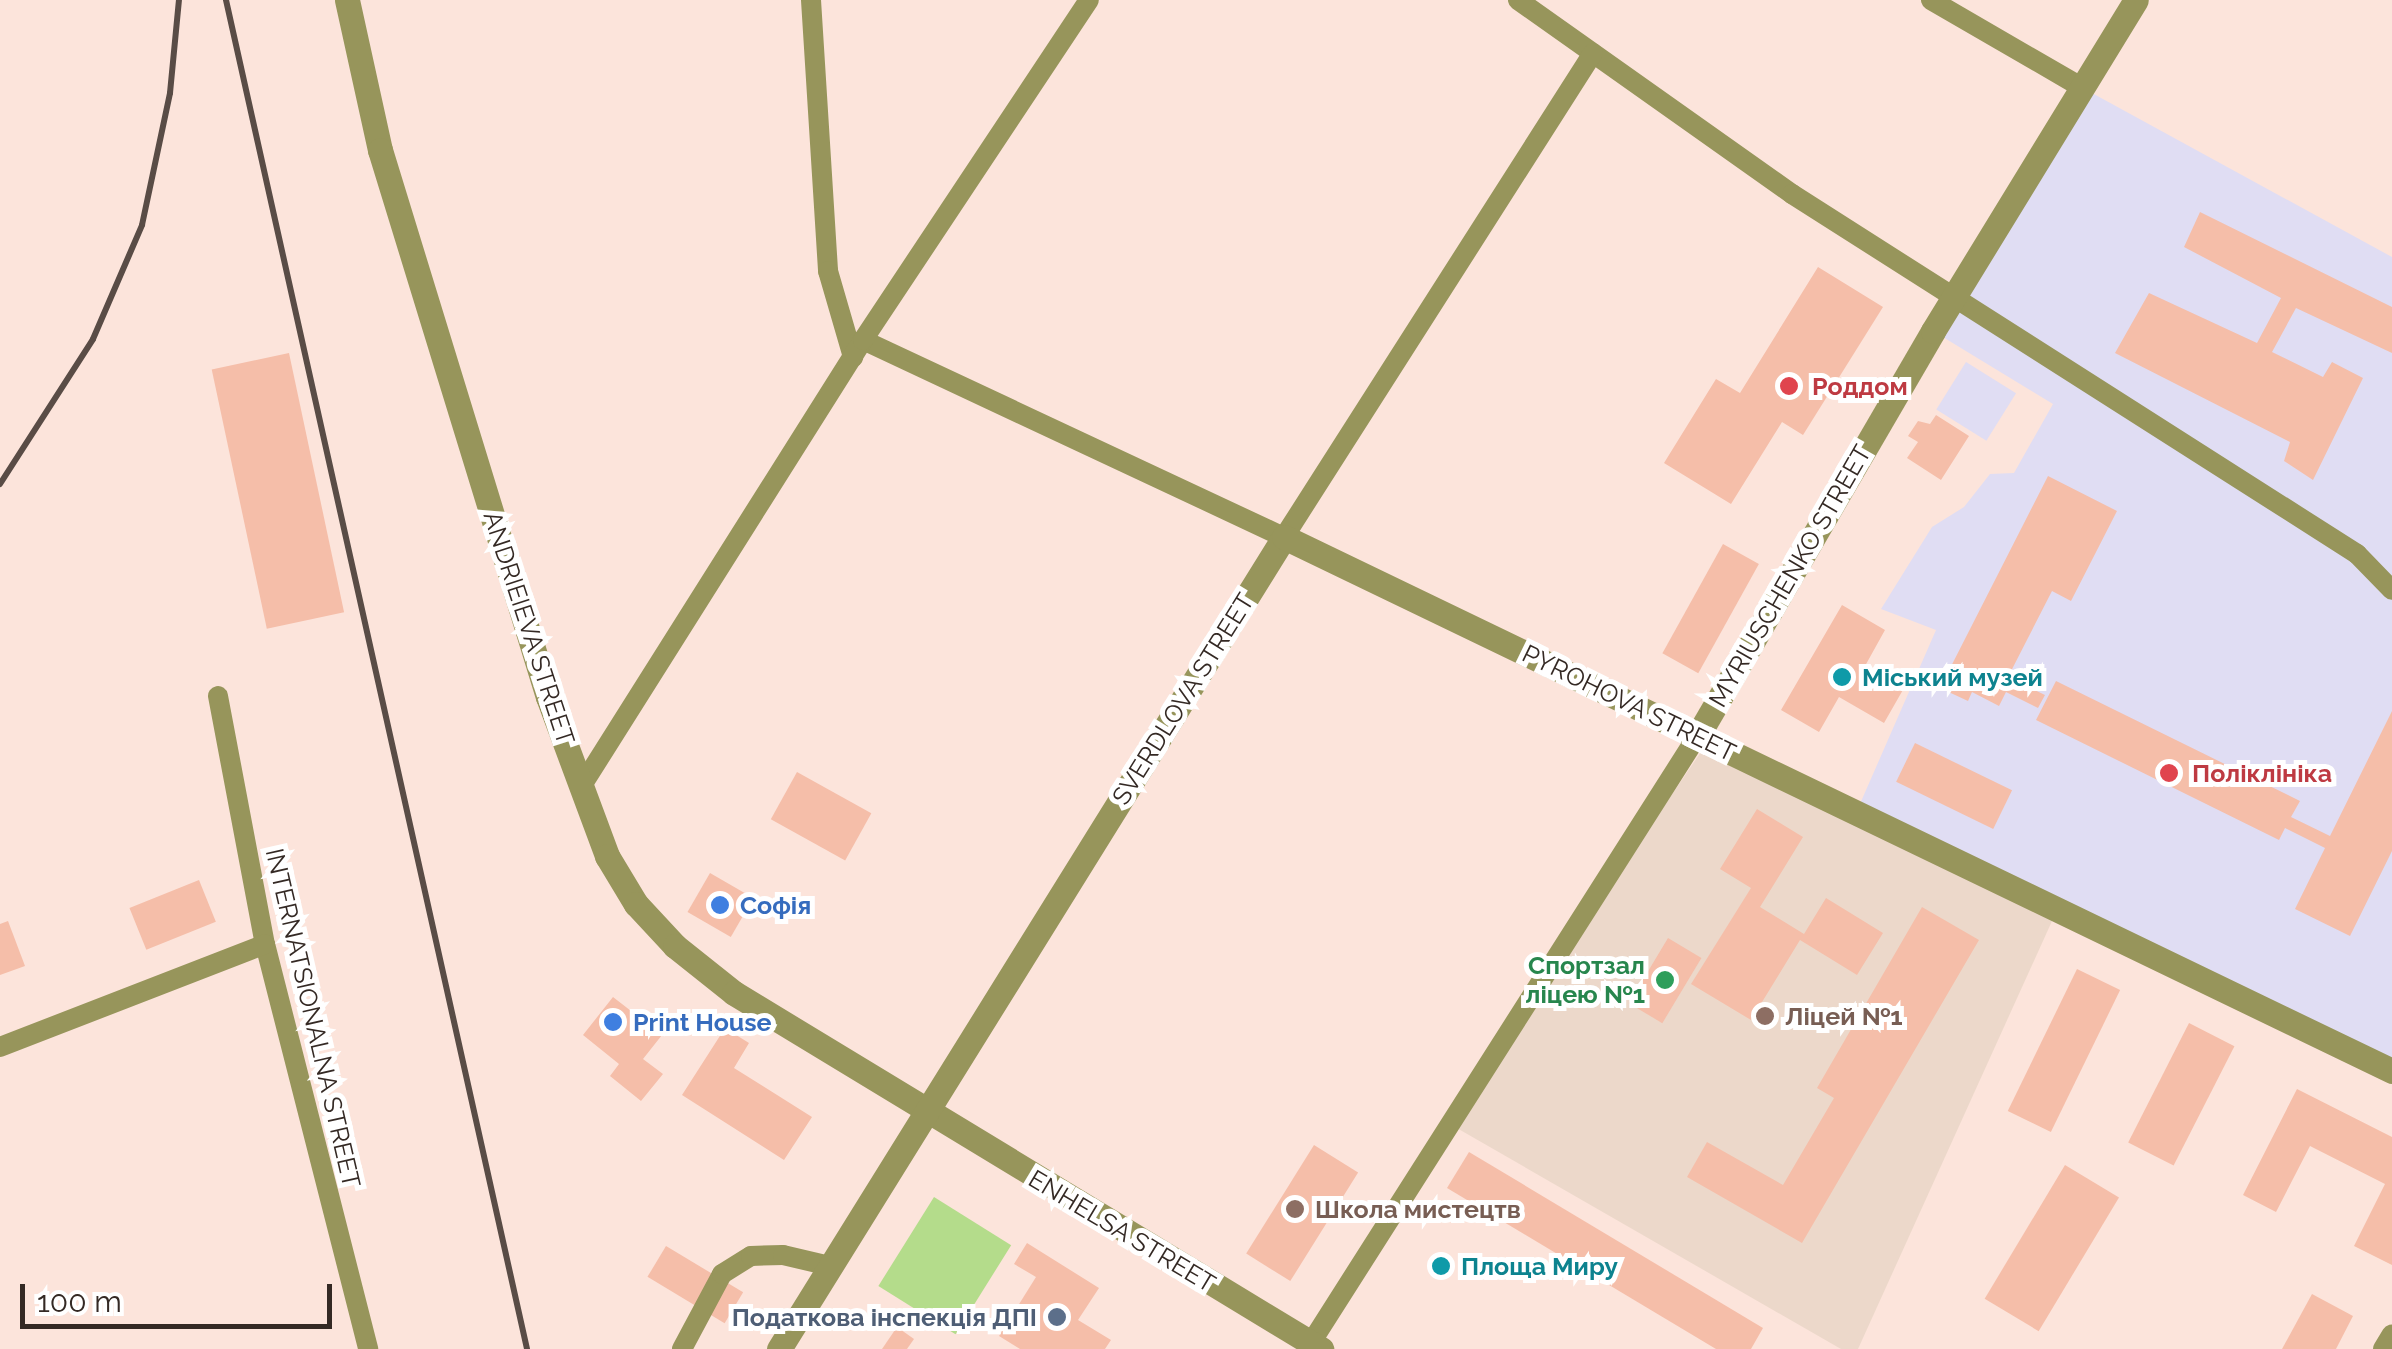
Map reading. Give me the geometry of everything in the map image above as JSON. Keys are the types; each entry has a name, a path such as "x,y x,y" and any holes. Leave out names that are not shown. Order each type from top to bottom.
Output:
{"street":[{"name":"ANDRIEIEVA STREET","path":"347,0 380,150 581,786 608,856 636,904 675,946 734,993 924,1112"},
{"path":"810,0 828,271 858,348"},
{"path":"581,786 858,348 1090,0"},
{"path":"1518,0 1952,299 2357,554 2392,590"},
{"path":"1931,0 2080,87"},
{"name":"MYRIUSCHENKO STREET","path":"1313,1347 1698,735 1952,299 2136,0"},
{"name":"SVERDLOVA STREET","path":"779,1349 1284,537 1593,53"},
{"name":"PYROHOVA STREET","path":"858,348 1284,537 2392,1071"},
{"name":"INTERNATSIONALNA STREET","path":"218,696 265,944 368,1349"},
{"path":"0,1047 265,944"},
{"name":"ENHELSA STREET","path":"924,1112 1313,1347"},
{"path":"682,1349 722,1274 751,1256 783,1255 830,1266"},
{"path":"2383,1349 2392,1334"}],"shaded area":[{"path":"2081,87 2392,257 2392,1072 1856,813 1936,630 1881,609 1932,527 1964,507 1990,474 2014,473 2053,404 1933,331"},
{"path":"1966,362 2016,393 1986,441 1936,409"},
{"name":"Ліцей №1","path":"1705,746 2057,910 1858,1349 1841,1349 1448,1123"}],"green space":[{"path":"934,1197 1011,1245 956,1334 878,1286"}],"building":[{"path":"2200,212 2392,307 2392,353 2296,308 2272,352 2323,377 2332,362 2363,378 2313,480 2284,461 2290,442 2115,353 2149,293 2257,343 2281,298 2184,247"},
{"name":"Роддом","path":"1818,267 1883,307 1803,435 1782,422 1731,504 1664,463 1716,379 1740,393"},
{"path":"289,353 344,612 267,629 212,369"},
{"path":"1936,415 1969,436 1941,480 1907,458 1918,442 1908,436 1918,421 1930,424"},
{"path":"2048,476 2117,511 2071,601 2052,591 2008,677 2045,695 2038,708 2006,692 1999,706 1972,692 1968,701 1940,688"},
{"path":"1723,544 1759,564 1698,673 1662,653"},
{"name":"Міський музей","path":"1842,605 1885,630 1865,666 1904,688 1884,723 1839,697 1819,732 1781,710"},
{"path":"2056,681 2300,801 2291,817 2330,836 2392,711 2392,851 2350,936 2295,909 2325,848 2285,828 2279,840 2036,720"},
{"path":"1915,743 2012,790 1993,829 1896,782"},
{"path":"797,772 871,813 845,860 771,819"},
{"path":"1757,809 1803,837 1760,907 1804,934 1826,898 1883,933 1857,975 1800,940 1751,1020 1691,984 1751,888 1720,869"},
{"name":"Софія","path":"710,873 753,898 731,937 688,912"},
{"path":"199,880 216,922 146,950 129,908"},
{"path":"1922,907 1979,940 1802,1243 1687,1177 1707,1142 1783,1185 1834,1098 1817,1088"},
{"path":"8,921 25,966 0,975 0,924"},
{"name":"Спортзал ліцею №1","path":"1668,938 1701,958 1662,1023 1629,1003"},
{"path":"2077,969 2120,990 2051,1132 2008,1111"},
{"path":"613,997 662,1035 643,1059 663,1074 641,1101 610,1076 619,1064 583,1035"},
{"path":"2189,1023 2234,1046 2174,1166 2128,1142"},
{"path":"725,1028 749,1043 734,1068 812,1117 784,1160 682,1095"},
{"path":"2297,1089 2392,1137 2392,1265 2354,1246 2385,1184 2310,1146 2276,1212 2243,1195"},
{"path":"1314,1145 1358,1173 1290,1281 1246,1254"},
{"path":"1469,1152 1763,1328 1751,1349 1716,1349 1447,1188"},
{"path":"2065,1165 2119,1197 2039,1331 1985,1299"},
{"path":"1027,1243 1099,1288 1078,1320 1111,1340 1105,1349 1020,1349 999,1336 1036,1277 1014,1264"},
{"path":"666,1246 743,1292 725,1323 647,1277"},
{"path":"2312,1294 2353,1316 2336,1349 2282,1349"},
{"path":"897,1327 914,1339 907,1349 882,1349"}],"railway":[{"path":"0,484 93,339 142,225 170,93 179,0"},
{"path":"226,0 527,1349"}],"place":[{"name":"Роддом","path":"1789,386"},
{"name":"Міський музей","path":"1842,677"},
{"name":"Поліклініка","path":"2169,773"},
{"name":"Софія","path":"720,905"},
{"name":"Спортзал ліцею №1","path":"1665,980"},
{"name":"Ліцей №1","path":"1765,1016"},
{"name":"Print House","path":"613,1022"},
{"name":"Школа мистецтв","path":"1295,1209"},
{"name":"Площа Миру","path":"1441,1266"},
{"name":"Податкова інспекція ДПІ","path":"1057,1317"}]}
